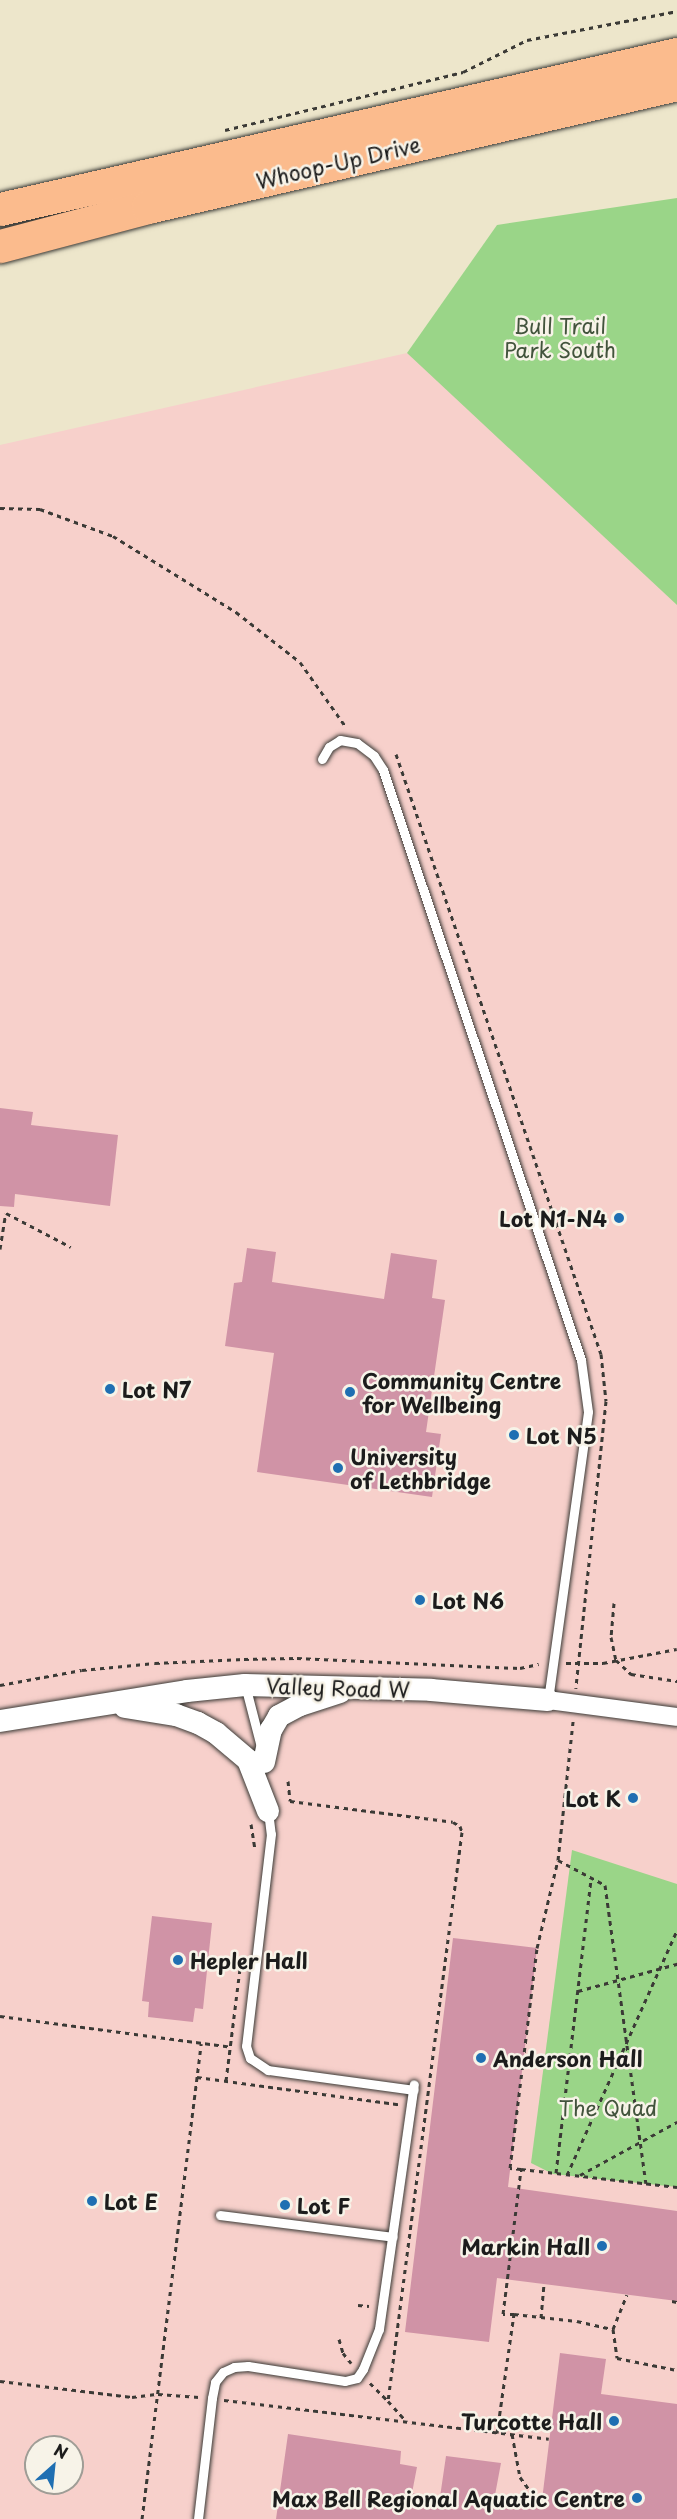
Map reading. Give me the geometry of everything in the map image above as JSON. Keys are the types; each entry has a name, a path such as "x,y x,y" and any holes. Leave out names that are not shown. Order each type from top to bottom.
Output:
{"highway":[{"name":"Whoop-Up Drive","path":"0,209 677,54"},
{"name":"Whoop-Up Drive","path":"0,246 148,207 677,84"},
{"path":"0,256 148,207"}],"street":[{"name":"Valley Road W","path":"0,1721 103,1704 245,1685 358,1686 548,1700 677,1717"},
{"path":"264,1762 271,1730 279,1716 300,1705 358,1686"},
{"path":"103,1704 176,1715 216,1733 248,1760 259,1813"}],"lane":[{"path":"322,759 328,747 340,740 357,743 374,756 383,770 581,1360 588,1412 548,1700"},
{"path":"198,2519 212,2398 215,2382 223,2372 234,2367 248,2366 345,2381 357,2378 379,2329 414,2087 268,2070 250,2058 247,2049 272,1834 259,1813 264,1762 245,1685"},
{"path":"220,2215 393,2236"}],"path":[{"path":"220,131 463,72 527,40 677,11"},
{"path":"0,507 40,509 113,536 236,612 300,662 357,743"},
{"path":"396,754 601,1354 606,1401 558,1860 537,1948 510,2168 677,2187"},
{"path":"0,1249 6,1213 71,1247"},
{"path":"614,1603 611,1637 616,1660 631,1674 677,1681"},
{"path":"554,1662 579,1665 677,1649"},
{"path":"288,1781 290,1801 453,1822 460,1826 462,1832 388,2401 407,2422"},
{"path":"255,1855 259,1813"},
{"path":"558,1860 605,1885 646,2183"},
{"path":"556,2173 591,1878"},
{"path":"567,2175 677,1930"},
{"path":"226,2081 241,1957"},
{"path":"578,1991 677,1964"},
{"path":"0,2016 247,2049"},
{"path":"142,2519 201,2044"},
{"path":"197,2077 427,2108"},
{"path":"578,2176 677,2122"},
{"path":"521,2169 503,2314 613,2329"},
{"path":"541,2318 544,2284"},
{"path":"627,2295 613,2329 617,2358 677,2370"},
{"path":"497,2433 514,2314"},
{"path":"0,2381 132,2397 158,2394 212,2398 549,2439"},
{"path":"512,2434 520,2477 531,2492"}],"shaded area":[{"name":"University of Lethbridge","path":"407,353 677,489 677,2519 0,2519 0,445"}],"green space":[{"name":"Bull Trail Park South","path":"677,198 677,605 407,353 497,225"},
{"name":"The Quad","path":"572,1850 677,1884 677,2187 553,2174 531,2163"}],"building":[{"path":"0,1108 33,1112 31,1125 118,1135 110,1206 15,1194 14,1207 0,1206"},
{"name":"Community Centre for Wellbeing","path":"247,1248 276,1252 272,1282 384,1299 391,1253 437,1260 432,1298 445,1300 426,1432 441,1434 432,1497 257,1472 274,1353 225,1346 234,1283 242,1282"},
{"name":"Hepler Hall","path":"152,1916 212,1923 203,2009 195,2008 193,2022 148,2017 149,2002 142,2001"},
{"name":"Anderson Hall","path":"453,1938 537,1948 508,2187 677,2211 677,2301 497,2278 489,2342 405,2332"},
{"path":"560,2353 606,2359 601,2394 677,2404 677,2519 276,2519 288,2434 401,2451 400,2464 417,2467 412,2493 440,2497 446,2456 501,2463 495,2495 542,2500"}],"place":[{"name":"Lot N1-N4","path":"619,1218"},
{"name":"Lot N7","path":"110,1389"},
{"name":"Community Centre for Wellbeing","path":"350,1392"},
{"name":"Lot N5","path":"514,1435"},
{"name":"University of Lethbridge","path":"338,1468"},
{"name":"Lot N6","path":"420,1600"},
{"name":"Lot K","path":"633,1798"},
{"name":"Hepler Hall","path":"178,1960"},
{"name":"Anderson Hall","path":"481,2058"},
{"name":"Lot E","path":"92,2201"},
{"name":"Lot F","path":"285,2205"},
{"name":"Markin Hall","path":"602,2246"},
{"name":"Turcotte Hall","path":"614,2421"},
{"name":"Max Bell Regional Aquatic Centre","path":"637,2498"}]}
